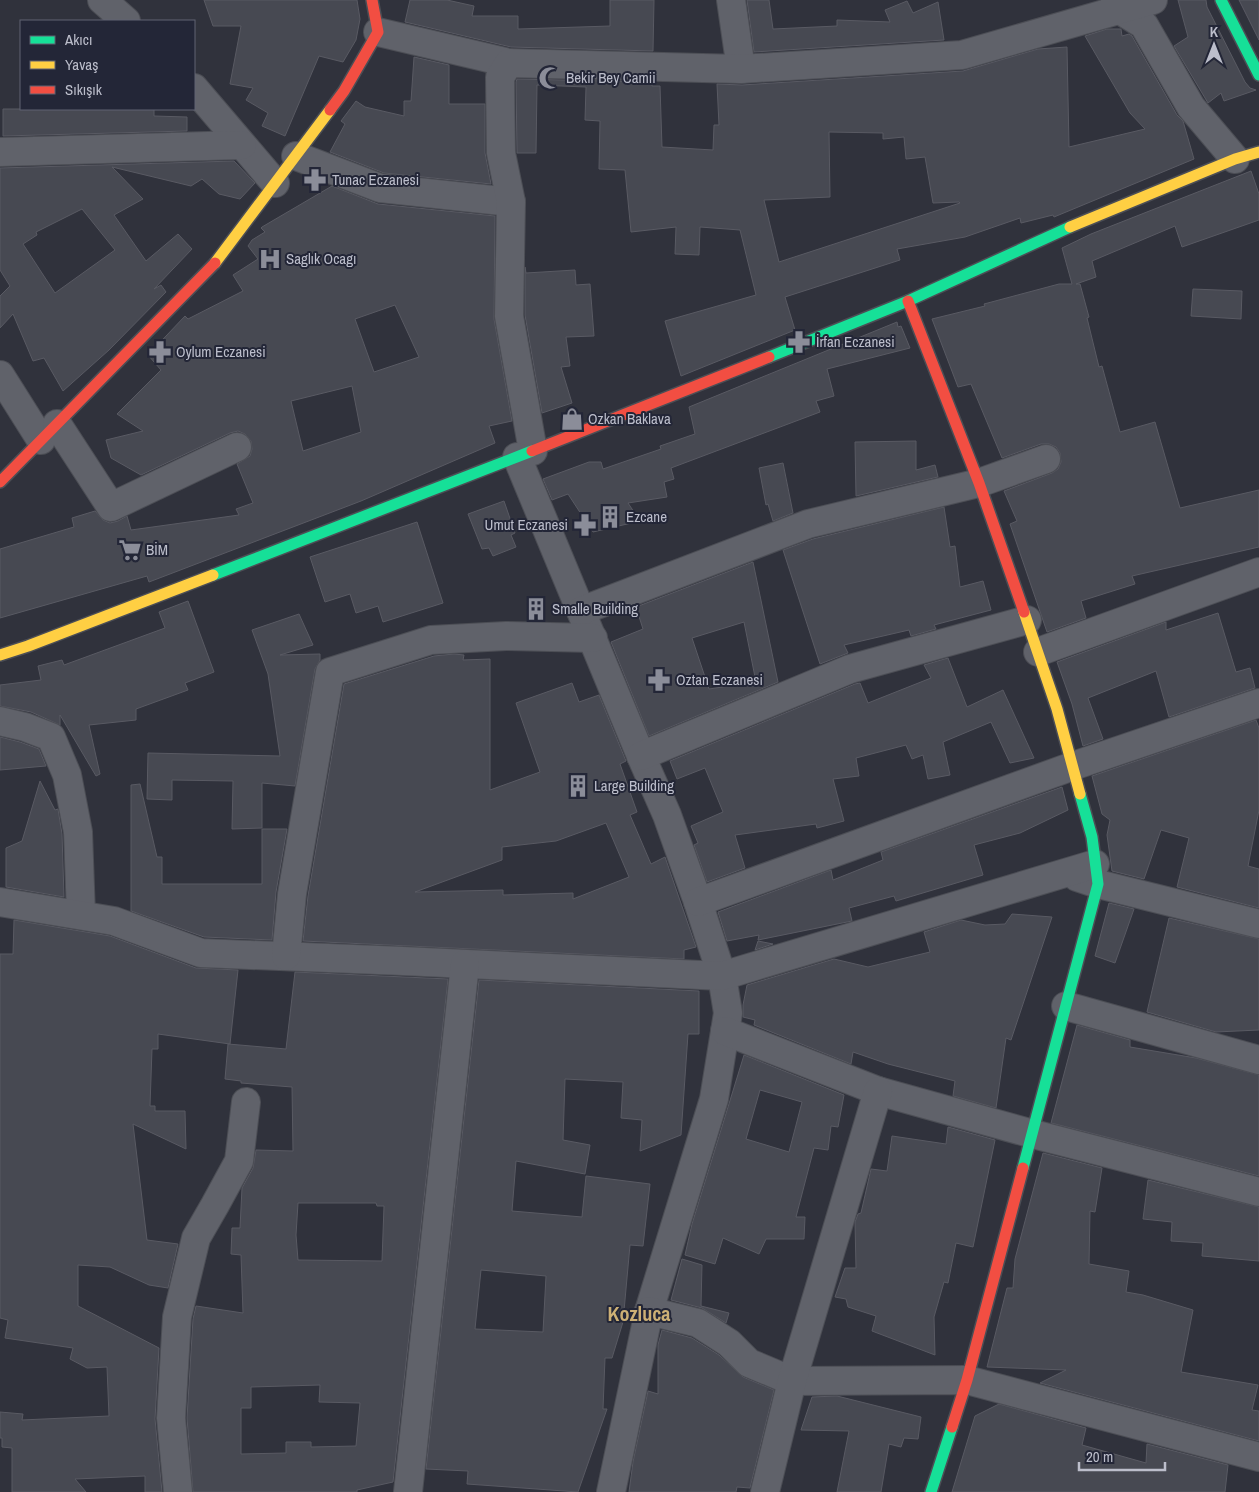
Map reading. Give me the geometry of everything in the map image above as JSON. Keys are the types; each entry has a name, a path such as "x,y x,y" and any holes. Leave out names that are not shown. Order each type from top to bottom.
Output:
{"street":[{"path":"102,0 125,20"},
{"path":"0,482 213,266 344,91 378,32 372,0"},
{"path":"731,0 741,69"},
{"path":"378,32 509,63 741,69 962,55 1118,5 1153,0"},
{"path":"1221,0 1259,75"},
{"path":"0,655 28,646 649,406 908,301 1085,220 1247,155 1191,107 1144,25 1118,5"},
{"path":"509,63 500,78 501,153 511,202 509,316 525,454 582,611 667,815 722,976 728,1013 714,1099 649,1311 611,1492"},
{"path":"195,89 275,183"},
{"path":"0,152 242,145"},
{"path":"296,156 380,188 511,202"},
{"path":"908,301 979,483 1057,709 1092,837 1097,874 1066,1006 967,1380 931,1492"},
{"path":"0,375 111,507 237,447"},
{"path":"582,611 808,524 979,483 1046,459"},
{"path":"1038,652 1259,572"},
{"path":"641,756 850,669 1027,620"},
{"path":"286,956 292,894 330,672 432,640 506,636 593,638"},
{"path":"698,902 1073,766 1259,703"},
{"path":"0,721 26,727 51,737 67,775 78,832 81,915"},
{"path":"0,902 114,921 201,953 722,976 1067,874 1097,874 1259,924"},
{"path":"408,1492 466,964"},
{"path":"1066,1006 1259,1060"},
{"path":"725,1031 878,1091 1032,1134 1259,1192"},
{"path":"765,1492 792,1381 878,1091"},
{"path":"178,1492 171,1418 177,1317 196,1238 239,1161 246,1102"},
{"path":"649,1311 698,1323 729,1343 749,1363 792,1381 967,1380 1259,1457"}],"building":[{"path":"204,0 357,0 360,19 356,40 343,62 319,56 285,136 262,126 268,113 246,100 253,88 230,84 241,26 213,26"},
{"path":"410,0 447,0 474,6 472,16 518,16 518,29 610,26 610,0 654,0 653,51 511,47 405,22"},
{"path":"747,0 769,0 773,29 837,26 837,20 890,22 885,10 907,1 913,13 938,2 944,40 754,52"},
{"path":"1178,0 1206,0 1207,7 1245,82 1250,88 1256,90 1224,101 1221,93 1208,103 1174,46 1188,37"},
{"path":"1239,0 1259,0 1259,40"},
{"path":"1107,29 1121,29 1122,36 1129,34 1132,36 1177,115 1183,121 1194,159 1054,217 1053,215 1021,223 1020,218 965,237 897,249 900,260 785,297 795,330 681,376 665,321 756,295 740,230 700,227 699,255 675,254 676,227 631,232 625,170 599,169 600,121 585,120 586,87 537,85 536,153 517,153 517,79 652,82 652,86 660,86 662,147 713,150 714,125 719,125 717,84 742,85 963,71 1038,49 1067,47 1069,147 1145,129 1130,113 1085,36","holes":["829,132 883,133 883,139 904,137 906,159 925,157 933,203 960,203 779,262 764,200 830,197"]},
{"path":"414,57 449,65 449,104 485,104 485,153 491,184 384,173 330,152 345,124 341,121 356,101 365,107 404,116 404,101 411,101"},
{"path":"3,109 154,110 154,116 187,117 187,131 3,136"},
{"path":"234,161 255,183 240,199 219,194 202,179 191,186 112,167 143,199 114,215 146,261 178,234 192,249 154,289 161,285 166,292 109,350 63,391 44,358 33,361 13,314 0,328 0,296 10,286 0,270 0,168","holes":["82,209 115,250 55,293 23,244 37,235 36,232"]},
{"path":"1251,171 1259,194 1259,220 1182,247 1175,226 1092,261 1096,277 1076,284 1080,284 1099,367 1102,366 1120,432 1155,422 1180,508 1259,490 1259,547 1132,576 1135,584 1081,601 1086,618 1047,632 1010,524 1017,521 1004,491 1058,469 1061,462 1060,453 1056,447 1049,444 1041,444 1002,458 971,384 958,387 932,319 985,306 984,304 1059,284 1072,284 1062,248 1091,234"},
{"path":"332,186 378,204 495,216 494,319 512,421 489,426 495,443 361,501 149,582 147,576 0,618 0,549 74,527 72,518 95,511 103,520 110,523 127,516 131,530 239,515 236,509 253,503 237,464 250,456 252,449 251,441 245,434 238,431 141,475 111,458 106,440 143,431 117,414 161,370 148,355 185,316 188,319 243,291 233,275 258,259 248,246 252,240 265,232 261,228","holes":["395,305 419,357 374,372 355,319","352,386 361,432 303,451 291,401"]},
{"path":"525,267 526,273 575,270 576,285 590,284 594,336 566,337 570,366 561,367 572,403 542,413 525,315"},
{"path":"1193,289 1242,291 1241,319 1191,316"},
{"path":"897,322 898,327 901,326 910,348 827,369 834,396 816,401 820,412 671,468 674,479 664,482 667,497 628,503 640,521 593,532 589,526 583,524 583,517 568,494 552,500 543,479 589,462 601,462 603,469 661,449 660,446 695,434 689,407"},
{"path":"916,441 916,470 935,465 938,477 856,496 855,442"},
{"path":"783,463 793,513 773,521 768,504 766,505 759,468"},
{"path":"504,501 515,533 511,535 516,547 493,556 489,548 482,549 468,514"},
{"path":"944,507 950,547 955,546 960,587 983,581 991,610 934,625 936,629 911,636 909,630 844,645 848,653 820,664 783,550 813,539"},
{"path":"417,522 443,603 383,622 378,606 356,613 350,594 325,602 310,557"},
{"path":"753,562 778,682 649,736 611,642 643,629 636,607","holes":["744,622 756,682 709,689 692,638"]},
{"path":"188,601 214,672 185,683 188,690 136,709 136,720 89,725 100,774 96,776 60,715 60,725 31,712 0,706 0,685 41,680 38,666 62,660 64,665 165,628 159,612"},
{"path":"1218,613 1236,672 1250,668 1255,688 1169,717 1156,671 1088,698 1103,739 1083,746 1072,704 1057,662 1166,622 1166,630"},
{"path":"299,614 313,645 280,655 320,654 320,660 315,669 295,786 262,783 262,828 232,829 233,781 172,780 172,800 147,799 148,753 280,756 268,674 252,630"},
{"path":"454,654 464,655 463,660 490,659 490,790 540,772 516,703 572,683 579,702 599,695 626,761 620,764 637,812 630,815 651,864 665,857 696,947 684,950 684,959 303,941 308,896 344,684 434,656","holes":["606,823 629,877 573,899 573,893 503,895 503,890 415,892 502,860 502,847 556,841"]},
{"path":"948,658 967,707 1003,690 1034,758 1010,763 991,722 943,742 950,775 928,779 923,755 912,759 906,745 856,758 859,776 833,779 844,821 817,828 816,824 735,835 745,868 707,882 694,845 698,843 691,826 723,812 705,768 677,779 670,761 855,684 860,683 868,703 931,678 924,665"},
{"path":"1256,720 1259,728 1259,810 1248,866 1259,869 1259,908 1177,887 1189,838 1161,830 1144,879 1112,871 1107,835 1110,820 1102,814 1092,776"},
{"path":"0,737 39,749 46,766 0,770"},
{"path":"40,781 55,810 58,809 62,834 64,897 6,887 6,848 22,841"},
{"path":"140,784 157,857 162,857 162,884 262,884 262,829 287,829 276,892 272,940 204,937 131,911 131,785"},
{"path":"1062,787 1068,810 1020,833 974,845 983,875 896,901 894,896 849,908 852,921 758,940 759,935 727,941 718,912 831,870 833,880 883,860 881,852"},
{"path":"1109,903 1134,909 1115,963 1095,956"},
{"path":"1012,914 1052,917 1011,1040 1006,1038 996,1108 953,1096 955,1081 888,1064 853,1052 851,1064 754,1025 755,1020 743,1017 747,985 834,959 868,967 930,952 924,932 961,920 985,925 1005,924"},
{"path":"1169,918 1259,939 1259,1030 1216,1032 1147,1012"},
{"path":"14,920 110,936 196,968 238,970 230,1044 158,1034 158,1049 152,1049 150,1106 155,1106 155,1111 185,1111 186,1149 133,1124 147,1240 178,1244 168,1288 149,1285 110,1267 78,1265 78,1306 159,1348 155,1419 162,1492 145,1492 145,1476 75,1479 86,1492 12,1492 12,1448 2,1447 0,1412 23,1414 22,1420 109,1416 107,1367 87,1368 70,1359 73,1348 5,1338 8,1320 0,1318 0,954 13,954"},
{"path":"758,941 773,944 755,950"},
{"path":"295,972 448,979 393,1482 357,1490 357,1492 193,1492 187,1418 193,1319 196,1306 243,1313 241,1255 231,1254 232,1228 240,1228 242,1188 253,1168 256,1150 293,1151 292,1087 241,1083 241,1081 225,1079 228,1044 286,1049","holes":["298,1203 376,1203 377,1206 384,1206 382,1261 298,1260 296,1235","320,1385 319,1402 360,1403 356,1446 311,1447 311,1442 286,1442 286,1453 241,1454 241,1408 251,1408 251,1387"]},
{"path":"479,980 699,991 699,1034 688,1034 681,1135 640,1151 642,1120 621,1118 623,1082 565,1079 563,1140 590,1145 585,1174 516,1161 512,1211 582,1217 586,1176 650,1184 643,1246 630,1245 623,1322 612,1358 605,1358 603,1409 607,1409 578,1492 467,1484 468,1471 426,1469","holes":["481,1270 546,1276 543,1332 475,1329"]},
{"path":"1077,1025 1130,1040 1130,1047 1196,1058 1259,1075 1259,1176 1051,1123"},
{"path":"744,1055 844,1095 838,1127 831,1126 828,1150 814,1148 796,1217 805,1217 804,1239 766,1239 759,1254 723,1238 715,1264 685,1255 692,1224","holes":["760,1090 802,1102 789,1152 746,1139"]},
{"path":"948,1127 995,1140 973,1247 956,1243 948,1283 944,1282 934,1317 935,1355 872,1331 876,1316 848,1307 846,1299 835,1297 845,1268 856,1268 855,1222 858,1214 861,1213 871,1169 887,1171 892,1136 946,1144"},
{"path":"1043,1153 1102,1168 1095,1212 1090,1211 1089,1264 1129,1271 1126,1292 1143,1295 1193,1310 1181,1372 1258,1385 1252,1410 1259,1411 1259,1441 1040,1383 1066,1370 987,1367 1007,1288 1013,1288 1015,1259"},
{"path":"1148,1180 1259,1207 1259,1261 1202,1256 1203,1243 1171,1241 1172,1222 1143,1219"},
{"path":"682,1259 702,1265 701,1306 729,1313 726,1323 702,1308 671,1300"},
{"path":"662,1330 692,1338 719,1355 743,1377 774,1390 750,1488 737,1487 736,1492 629,1492 633,1462 648,1391 658,1394 658,1345"},
{"path":"837,1396 921,1417 918,1439 904,1438 901,1447 889,1444 881,1492 837,1492 849,1431 801,1430 812,1397"},
{"path":"999,1404 1086,1428 1082,1445 1146,1463 1147,1444 1228,1465 1225,1492 952,1492 975,1416"}],"traffic: fast":[{"path":"1221,0 1259,75"},
{"path":"769,357 908,301 1070,227"},
{"path":"213,575 532,451"},
{"path":"1023,1168 1098,884 1092,837 1080,794"},
{"path":"931,1492 952,1427"}],"traffic: slow":[{"path":"215,263 330,110"},
{"path":"1070,227 1235,159 1259,152"},
{"path":"0,655 213,575"},
{"path":"1024,612 1057,709 1080,794"}],"traffic: jam":[{"path":"330,110 344,91 378,32 372,0"},
{"path":"0,482 215,263"},
{"path":"908,301 979,483 1024,612"},
{"path":"532,451 769,357"},
{"path":"952,1427 967,1380 1023,1168"}],"place":[{"name":"Bekir Bey Camii","path":"550,78"},
{"name":"Tunac Eczanesi","path":"315,180"},
{"name":"Saglık Ocagı","path":"270,259"},
{"name":"İrfan Eczanesi","path":"799,342"},
{"name":"Oylum Eczanesi","path":"160,352"},
{"name":"Ozkan Baklava","path":"572,419"},
{"name":"Ezcane","path":"610,517"},
{"name":"Umut Eczanesi","path":"585,525"},
{"name":"BİM","path":"130,550"},
{"name":"Smalle Building","path":"536,609"},
{"name":"Oztan Eczanesi","path":"659,680"},
{"name":"Large Building","path":"578,786"}],"district":[{"name":"Kozluca","path":"639,1314"}]}
